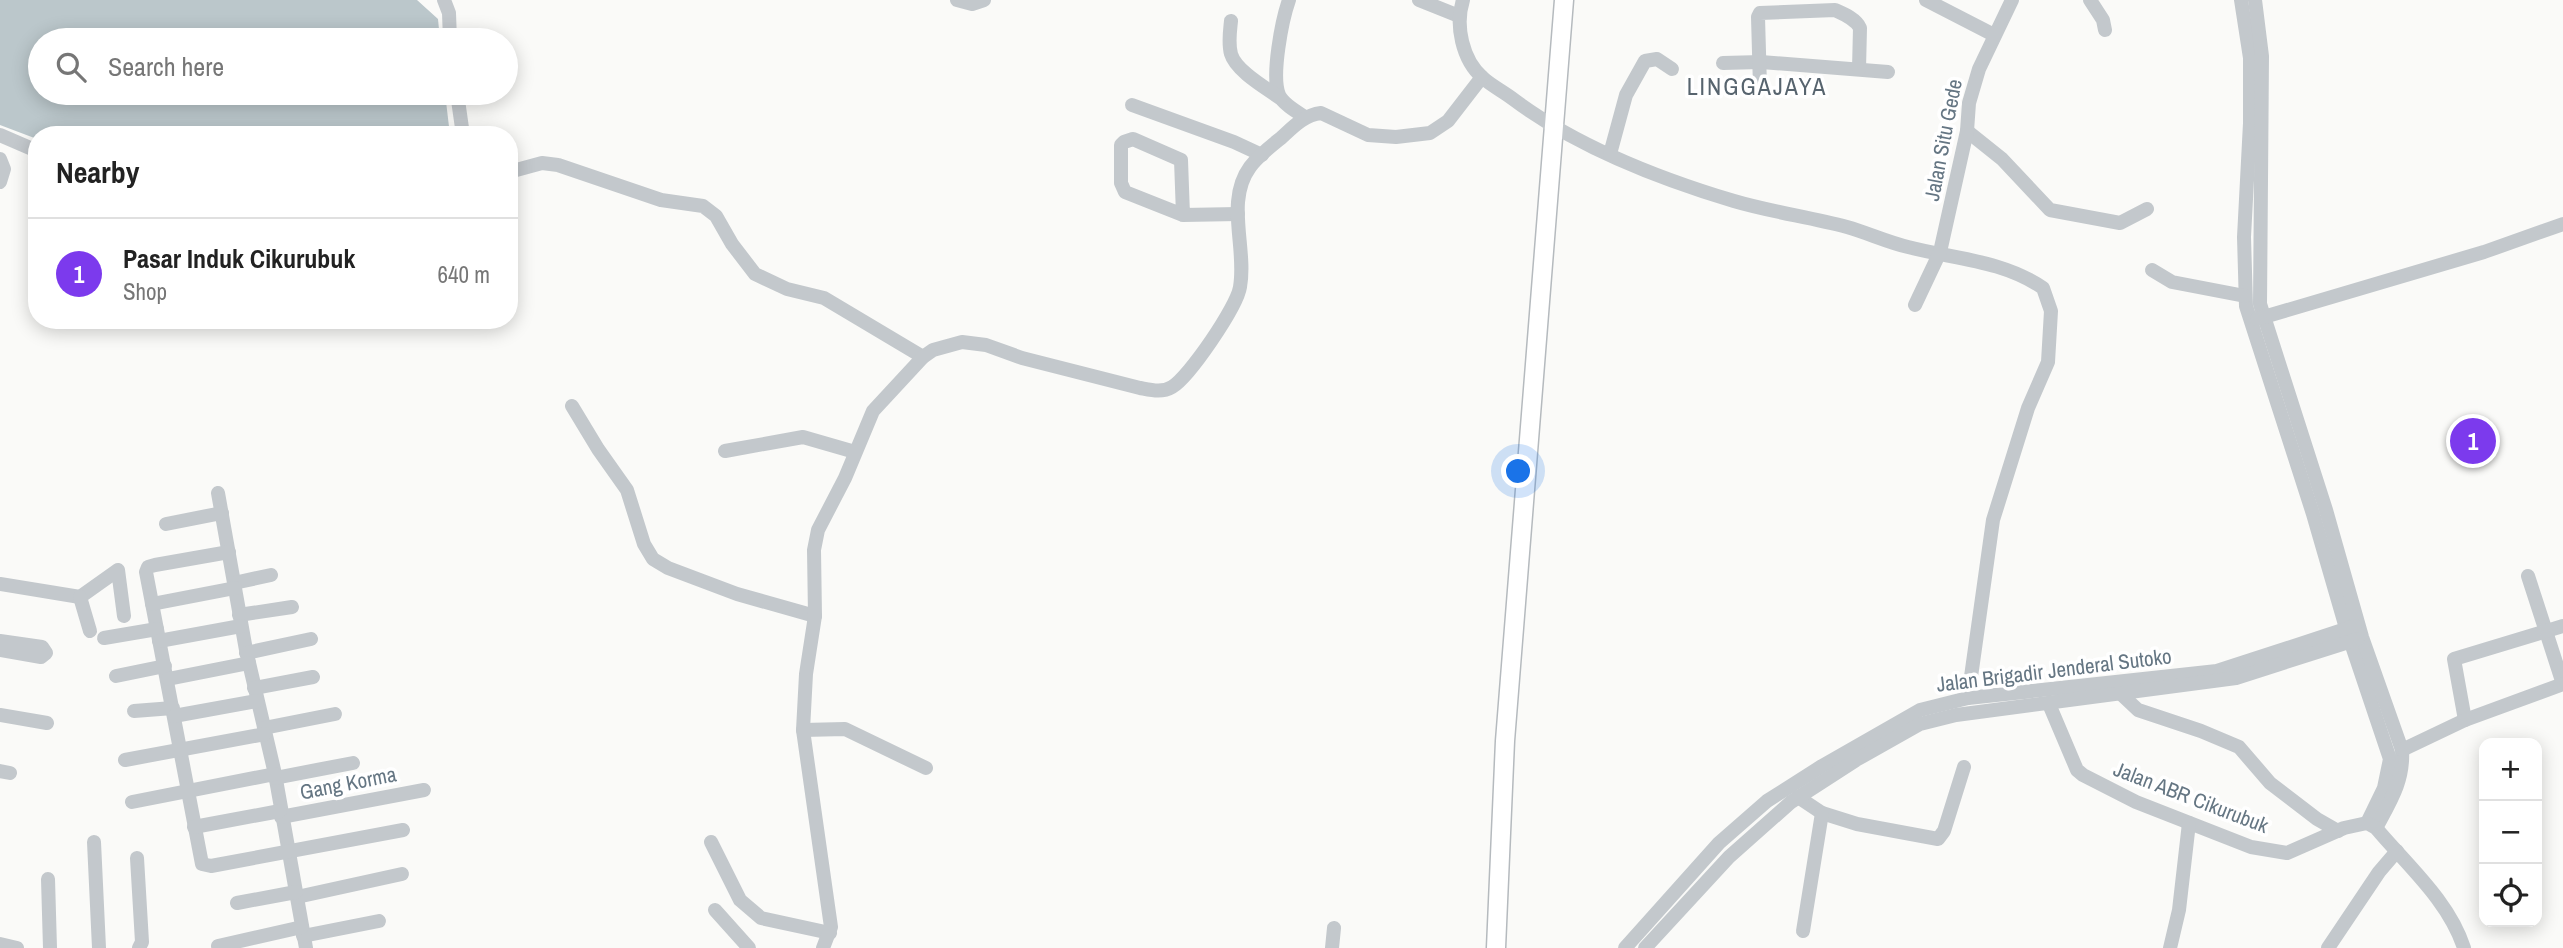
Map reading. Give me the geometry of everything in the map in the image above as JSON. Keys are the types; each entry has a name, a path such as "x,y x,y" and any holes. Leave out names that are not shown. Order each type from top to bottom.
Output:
{"main road":[{"path":"1496,948 1505,741 1564,0"}],"street":[{"path":"444,0 449,13 450,28"},
{"path":"957,0 972,4 984,0"},
{"path":"1280,98 1277,67 1289,0"},
{"path":"1419,0 1459,16"},
{"path":"1463,0 1459,16 1461,38 1482,77 1554,127 1632,165 1736,202 1848,228 1909,247 1980,261 2032,280 2043,288 2051,311 2048,362 2028,408 1993,520 1968,698"},
{"path":"1926,0 1994,35"},
{"name":"Jalan Situ Gede","path":"1915,305 1940,252 1979,69 2012,0"},
{"path":"2090,0 2096,7 2105,30"},
{"path":"2241,0 2250,58 2250,123 2244,220 2245,296 2250,321 2355,633 2402,750 2403,764 2396,792 2371,825"},
{"path":"2255,0 2262,56 2260,304 2326,510 2355,633 2390,759 2386,782 2371,825"},
{"path":"1760,87 1760,13 1840,6 1860,28 1859,69"},
{"path":"1231,20 1231,54 1235,62 1254,80 1305,117"},
{"path":"1610,154 1626,95 1645,61 1657,59 1672,69"},
{"path":"1723,63 1761,62 1888,72"},
{"path":"823,948 831,927 803,730 806,674 815,616 815,540 873,411 923,357 933,350 962,342 986,345 1022,358 1140,388 1159,391 1171,388 1195,363 1236,301 1240,290 1242,253 1239,192 1250,167 1262,155 1305,117 1321,113 1367,135 1383,138 1430,133 1448,121 1482,77"},
{"path":"1132,104 1262,155"},
{"path":"459,105 462,126"},
{"path":"1967,131 2002,159 2041,202 2055,212 2120,223 2147,209"},
{"path":"0,135 28,147"},
{"path":"1183,215 1181,160 1133,139 1124,142 1121,145 1121,183 1125,192 1183,215 1238,214"},
{"path":"0,159 4,169 0,181"},
{"path":"518,170 542,163 558,165 661,200 703,206 716,216 732,244 755,274 787,289 824,298 923,357"},
{"path":"2250,321 2484,252 2563,224"},
{"path":"2152,270 2172,282 2245,296"},
{"path":"572,406 627,490 644,544 653,559 668,568 737,594 815,616"},
{"path":"725,451 803,437 855,452"},
{"path":"218,493 247,658 275,776 304,937"},
{"path":"166,524 222,513"},
{"path":"229,552 148,567 146,572 202,864 207,866 403,830"},
{"path":"0,584 79,597 118,570 124,616"},
{"path":"152,604 235,586 271,575"},
{"path":"2402,750 2465,720 2563,684 2528,576"},
{"path":"79,597 90,631"},
{"path":"104,638 158,635 292,607"},
{"path":"2465,720 2454,659 2563,626"},
{"name":"Jalan Brigadir Jenderal Sutoko","path":"1625,948 1719,843 1767,802 1853,755 1920,710 1968,698 2110,691 2217,671 2355,633"},
{"path":"116,676 166,672 247,658 311,639"},
{"path":"0,641 42,648 46,653 41,657 0,650"},
{"path":"134,711 173,712 255,695 313,677"},
{"path":"1645,948 1729,858 1798,797 1853,755 1920,724 1956,715 2049,704 2110,691 2138,710 2239,747 2270,783 2317,819 2338,831"},
{"name":"Jalan ABR Cikurubuk","path":"2049,704 2077,770 2083,775 2136,802 2251,848 2287,853 2338,831 2371,825"},
{"path":"125,760 335,714"},
{"path":"0,715 47,723"},
{"path":"803,730 845,729 926,768"},
{"path":"132,802 354,764"},
{"path":"1798,797 1822,813 1857,824 1938,839 1944,831 1964,767"},
{"name":"Gang Korma","path":"194,827 424,790"},
{"path":"1803,931 1822,813"},
{"path":"2170,948 2179,911 2189,823"},
{"path":"2371,825 2440,902 2465,948"},
{"path":"94,842 99,948"},
{"path":"711,842 740,900 761,918 830,933"},
{"path":"1719,843 1729,858"},
{"path":"2328,948 2379,872 2397,851"},
{"path":"137,858 142,942 139,948"},
{"path":"237,904 402,874"},
{"path":"48,880 50,948"},
{"path":"715,910 750,948"},
{"path":"218,946 304,937 379,921"},
{"path":"1332,948 1334,928"},
{"path":"0,944 17,948"}],"shaded area":[{"path":"0,0 417,0 438,19 439,28 28,28 28,105 446,105 449,126 28,126 28,136 0,125"}],"place":[{"name":"Pasar Induk Cikurubuk","path":"2473,441"}],"district":[{"name":"LINGGAJAYA","path":"1757,86"}]}
